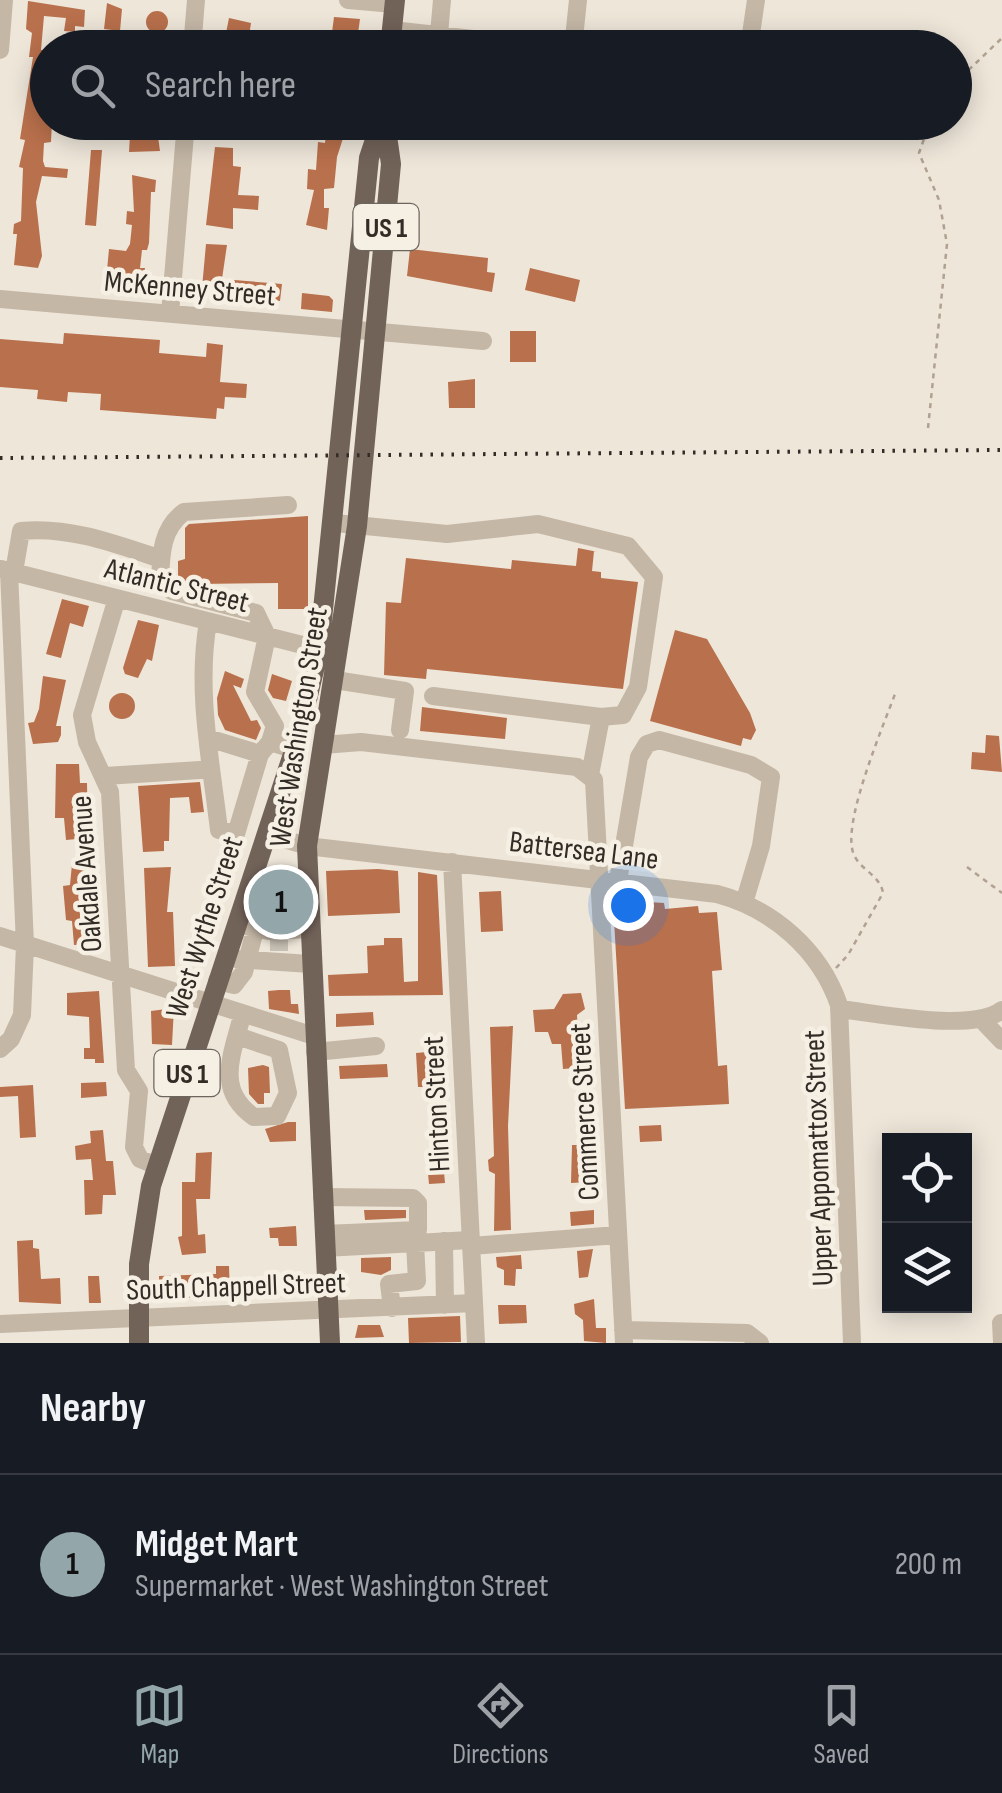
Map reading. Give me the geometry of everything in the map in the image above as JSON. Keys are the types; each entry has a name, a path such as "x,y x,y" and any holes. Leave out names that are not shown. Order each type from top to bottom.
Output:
{"main road":[{"path":"392,30 394,2"},
{"name":"West Washington Street","path":"330,1343 314,1044 273,945 308,846 357,526 369,158 376,140"},
{"name":"West Washington Street","path":"319,649 365,330"},
{"name":"West Wythe Street","path":"138,1343 144,1223 157,1166 209,1006 218,981 273,945 252,877 295,750 319,649"}],"street":[{"path":"0,50 4,0"},
{"path":"194,30 196,0"},
{"path":"348,0 394,2"},
{"path":"438,30 442,0"},
{"path":"574,30 578,0"},
{"path":"752,30 756,0"},
{"path":"170,314 184,140"},
{"name":"McKenney Street","path":"0,300 483,342"},
{"path":"239,822 275,726 255,692 268,636 256,613 172,591 160,581 161,559 168,532 184,512 288,505"},
{"path":"335,522 447,534 538,524 628,546 654,576 638,687 623,714 600,717 432,696"},
{"path":"0,527 69,532 161,559"},
{"path":"0,1049 22,1015 25,945 8,570 22,531"},
{"name":"Atlantic Street","path":"8,570 340,655"},
{"name":"Oakdale Avenue","path":"116,598 82,715 87,742 106,776 110,792 126,1070 139,1092 134,1147 140,1159 157,1166"},
{"path":"208,622 202,661 208,738 295,750"},
{"path":"336,680 404,691 400,730"},
{"name":"Commerce Street","path":"600,717 590,775 596,786 624,1336"},
{"name":"Battersea Lane","path":"208,738 219,830 236,834 239,822 308,846 717,894 744,903 793,936 826,974"},
{"path":"618,881 639,758 647,744 659,740 751,765 771,776 761,846 744,903"},
{"path":"323,746 360,742 577,767 590,775"},
{"path":"106,776 200,770"},
{"name":"Hinton Street","path":"452,862 476,1343"},
{"path":"0,936 242,1016 314,1044 376,1046"},
{"name":"Upper Appomattox Street","path":"826,974 840,1009 852,1343"},
{"path":"840,1009 937,1020 980,1019 1002,1010"},
{"path":"237,1036 280,1050 288,1094 278,1116 254,1117 232,1097 226,1074 242,1016"},
{"path":"980,1019 1002,1040"},
{"path":"288,1094 316,1091"},
{"path":"322,1198 412,1198 418,1203 417,1281 389,1284 401,1307"},
{"path":"356,1198 357,1233"},
{"path":"324,1241 357,1233 470,1239"},
{"path":"324,1241 417,1236 444,1241 618,1235"},
{"path":"444,1241 446,1305"},
{"name":"South Chappell Street","path":"0,1324 474,1303"},
{"path":"1001,1324 1002,1342"},
{"path":"624,1336 747,1333 760,1343"}],"path":[{"path":"972,67 1002,38"},
{"path":"924,140 919,153 940,200 946,269 928,428"},
{"path":"826,974 848,955 882,893 880,882 854,857 851,838 868,770 895,694"},
{"path":"967,867 1002,893"}],"building":[{"path":"28,1 85,10 84,27 75,26 75,30 64,30 66,18 44,16 43,30 26,29"},
{"path":"107,3 122,9 120,30 104,29"},
{"path":"157,11 167,18 165,30 149,30 149,14"},
{"path":"334,17 360,19 358,30 332,30"},
{"path":"229,18 251,23 250,30 227,30"},
{"path":"30,76 30,140 51,140 44,143 45,167 68,169 67,178 42,176 36,202 42,256 38,268 14,265 17,234 13,234 14,224 21,221 23,168 19,167 25,140 20,139"},
{"path":"130,140 158,140 160,151 129,152"},
{"path":"342,140 334,188 324,189 324,208 329,208 327,230 306,225 314,190 307,189 308,169 316,170 318,142"},
{"path":"215,147 233,148 233,166 241,167 238,195 259,196 258,210 233,208 233,229 206,225"},
{"path":"91,150 102,150 96,226 85,225"},
{"path":"132,175 156,180 155,192 151,192 149,243 147,250 142,250 143,286 106,281 109,249 126,251 130,244 132,225 126,224 127,211 134,212"},
{"path":"206,244 227,245 222,279 282,284 280,301 202,288"},
{"path":"410,249 488,258 487,272 495,273 492,292 407,276"},
{"path":"530,268 580,280 575,302 525,290"},
{"path":"302,293 329,296 333,300 332,312 301,309"},
{"path":"510,331 536,331 536,362 510,362"},
{"path":"64,333 160,340 159,353 206,357 207,343 223,345 220,382 247,384 246,398 225,397 224,409 217,408 216,419 100,410 101,394 68,392 67,402 37,399 38,390 0,387 0,339 63,344"},
{"path":"475,379 475,408 449,408 448,382"},
{"path":"308,516 308,609 278,609 278,583 195,584 178,580 178,561 185,559 185,528 189,524"},
{"path":"578,548 594,551 592,571 601,572 601,578 638,582 623,689 427,669 426,679 384,675 386,602 401,603 406,558 511,569 512,560 576,566"},
{"path":"62,599 89,606 83,627 70,623 61,658 46,654"},
{"path":"138,620 159,625 152,661 147,659 138,678 125,674 123,668"},
{"path":"675,630 707,639 750,713 756,730 751,740 743,738 741,746 650,721"},
{"path":"225,671 244,679 241,688 233,685 251,721 257,720 261,728 256,740 225,730 218,715 217,698"},
{"path":"272,674 292,681 286,701 273,698 268,690"},
{"path":"43,676 66,680 56,726 61,726 61,735 58,742 33,744 28,723 34,722 39,709"},
{"path":"122,693 131,697 135,706 131,715 122,719 113,715 109,706 113,697"},
{"path":"422,707 507,718 505,739 420,731"},
{"path":"986,735 999,736 1002,772 971,769 972,752 985,753"},
{"path":"56,764 79,764 80,783 87,783 88,838 66,840 64,818 55,818"},
{"path":"200,782 204,812 191,813 189,797 170,798 169,841 164,841 164,851 143,852 138,786"},
{"path":"72,864 89,864 89,924 97,924 98,944 74,945 72,921 66,920 63,886 70,885"},
{"path":"171,867 167,912 173,912 175,966 148,967 144,868"},
{"path":"326,871 398,871 400,913 328,916"},
{"path":"418,872 437,875 443,995 329,996 328,975 368,973 367,946 384,945 384,938 402,938 404,982 418,981"},
{"path":"272,884 280,884 280,891 292,890 293,913 272,914 276,895"},
{"path":"501,891 503,931 481,932 479,892"},
{"path":"618,900 664,903 665,909 698,906 699,913 717,912 722,970 712,971 718,1066 727,1065 729,1104 625,1109 614,920 619,919"},
{"path":"290,990 291,1004 298,1004 299,1014 269,1009 268,991"},
{"path":"99,991 104,1063 84,1059 84,1048 90,1048 89,1017 67,1015 67,993"},
{"path":"581,993 585,1009 577,1015 578,1033 584,1033 588,1067 563,1069 561,1044 552,1044 548,1032 535,1032 533,1010 554,1009 563,994"},
{"path":"174,1008 172,1045 152,1044 151,1011"},
{"path":"373,1012 374,1025 336,1027 336,1014"},
{"path":"513,1026 508,1126 511,1230 494,1231 495,1174 489,1171 488,1160 494,1156 490,1027"},
{"path":"439,1051 446,1097 427,1098 426,1087 418,1087 416,1053"},
{"path":"387,1064 388,1077 340,1079 339,1066"},
{"path":"269,1067 270,1093 264,1093 264,1104 258,1104 249,1094 248,1068"},
{"path":"106,1082 107,1096 81,1098 81,1083"},
{"path":"33,1085 36,1137 20,1138 18,1096 0,1097 0,1087"},
{"path":"296,1122 296,1141 270,1142 265,1129"},
{"path":"661,1125 662,1141 640,1142 639,1126"},
{"path":"103,1130 106,1161 113,1161 116,1195 103,1195 102,1214 85,1215 84,1180 93,1180 91,1159 76,1160 75,1146 91,1143 90,1131"},
{"path":"572,1145 588,1145 589,1182 571,1183"},
{"path":"212,1152 210,1199 196,1199 198,1235 205,1234 206,1253 182,1255 178,1237 182,1236 182,1182 195,1182 196,1153"},
{"path":"443,1161 445,1183 429,1184 427,1163"},
{"path":"364,1210 406,1210 406,1218 365,1220"},
{"path":"594,1210 594,1224 571,1226 570,1212"},
{"path":"296,1226 297,1246 279,1246 278,1238 270,1238 269,1228"},
{"path":"33,1240 33,1248 39,1249 41,1279 60,1278 61,1304 19,1302 17,1241"},
{"path":"593,1249 588,1277 579,1278 577,1251"},
{"path":"521,1255 522,1269 516,1269 515,1286 504,1285 504,1270 497,1267 496,1257"},
{"path":"391,1257 391,1270 381,1275 361,1272 361,1258"},
{"path":"216,1266 229,1266 230,1296 159,1299 159,1276 216,1274"},
{"path":"88,1276 99,1276 101,1303 89,1303"},
{"path":"594,1299 596,1328 606,1328 606,1343 584,1341 583,1320 575,1314 574,1304"},
{"path":"498,1305 526,1305 527,1323 499,1324"},
{"path":"460,1316 461,1342 409,1343 408,1318"},
{"path":"358,1325 380,1325 384,1337 355,1338"}],"tunnel":[{"path":"279,940 279,951"}],"railway":[{"path":"0,458 1002,450"}],"place":[{"name":"Midget Mart","path":"281,902"}]}
